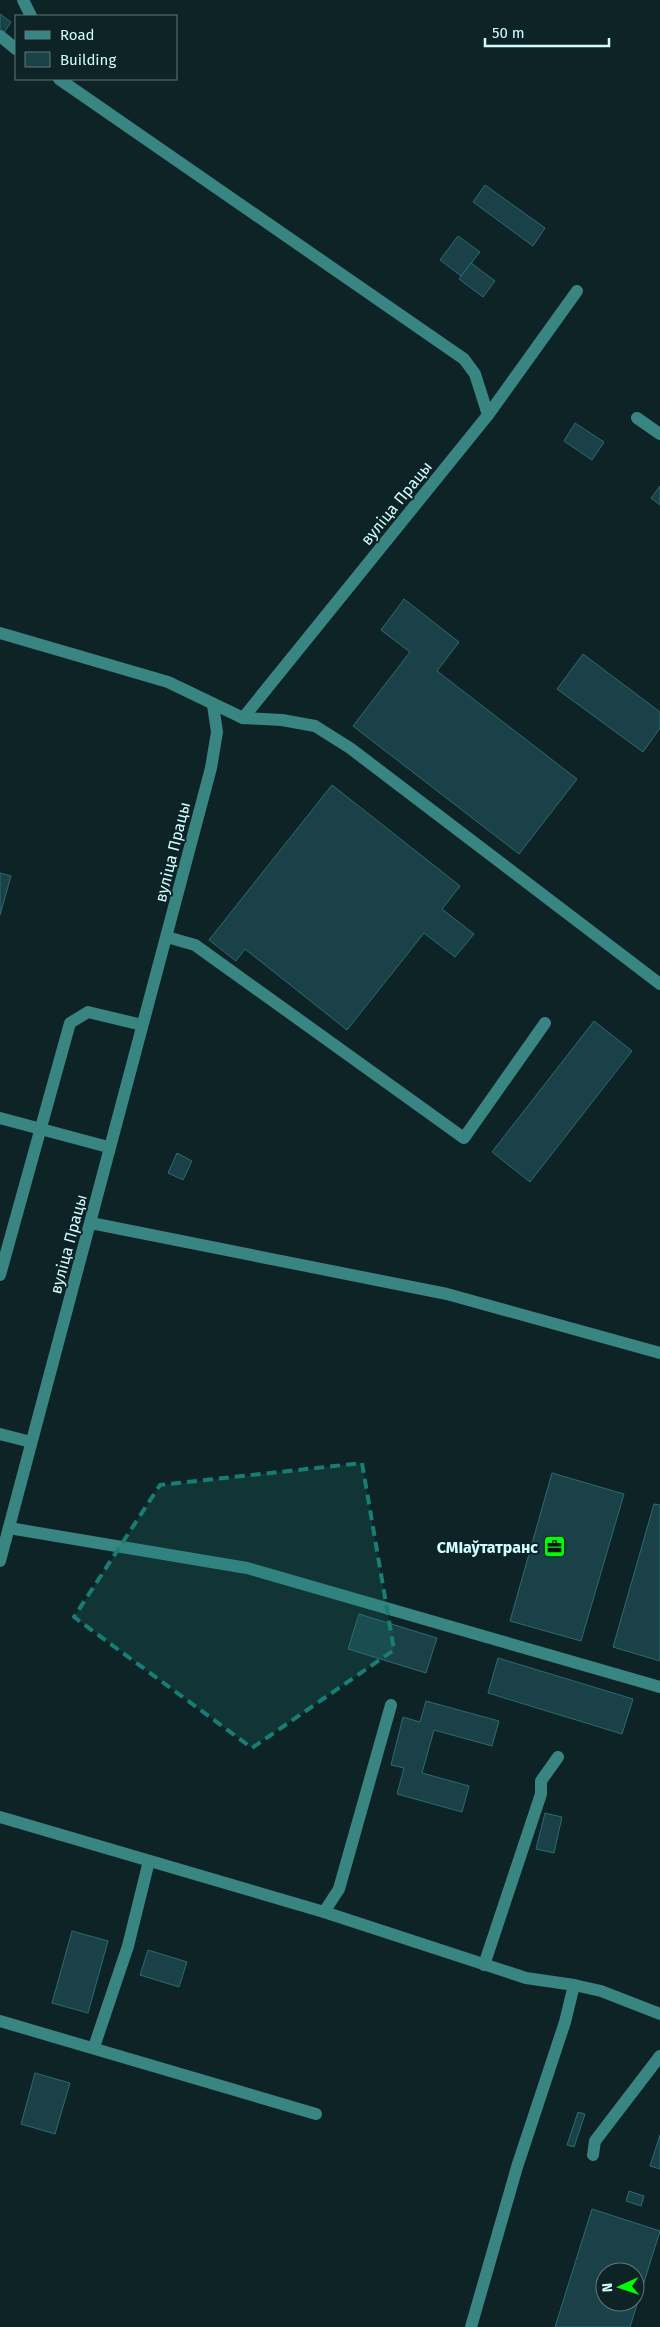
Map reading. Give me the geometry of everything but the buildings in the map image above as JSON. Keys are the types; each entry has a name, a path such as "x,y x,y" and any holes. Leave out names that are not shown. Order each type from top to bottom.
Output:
{"street":[{"path":"23,0 30,15"},
{"path":"0,36 15,48"},
{"path":"60,80 464,359 475,374 488,415"},
{"name":"вуліца Працы","path":"243,718 488,415 577,291"},
{"path":"637,418 660,434"},
{"path":"0,633 168,682 243,718 282,720 315,726 350,748 660,984"},
{"name":"вуліца Працы","path":"0,1561 91,1223 108,1147 167,937 211,768 217,732 213,705"},
{"path":"167,937 195,945 464,1138 545,1023"},
{"path":"0,1275 70,1023 88,1012 142,1025"},
{"path":"0,1118 108,1147"},
{"path":"91,1223 447,1294 660,1353"},
{"path":"0,1434 31,1442"},
{"path":"9,1528 247,1568 660,1688"},
{"path":"324,1912 339,1889 391,1705"},
{"path":"484,1965 541,1794 541,1781 558,1757"},
{"path":"0,1816 324,1912 526,1978 601,1991 660,2014"},
{"path":"94,2047 128,1946 149,1861"},
{"path":"471,2327 517,2167 565,2022 574,1985"},
{"path":"0,2021 94,2047 316,2114"},
{"path":"593,2155 595,2142 660,2056"}],"highlighted area":[{"path":"362,1463 394,1650 252,1748 74,1617 160,1485"}],"place":[{"name":"СМІаўтатранс","path":"554,1547"}]}
